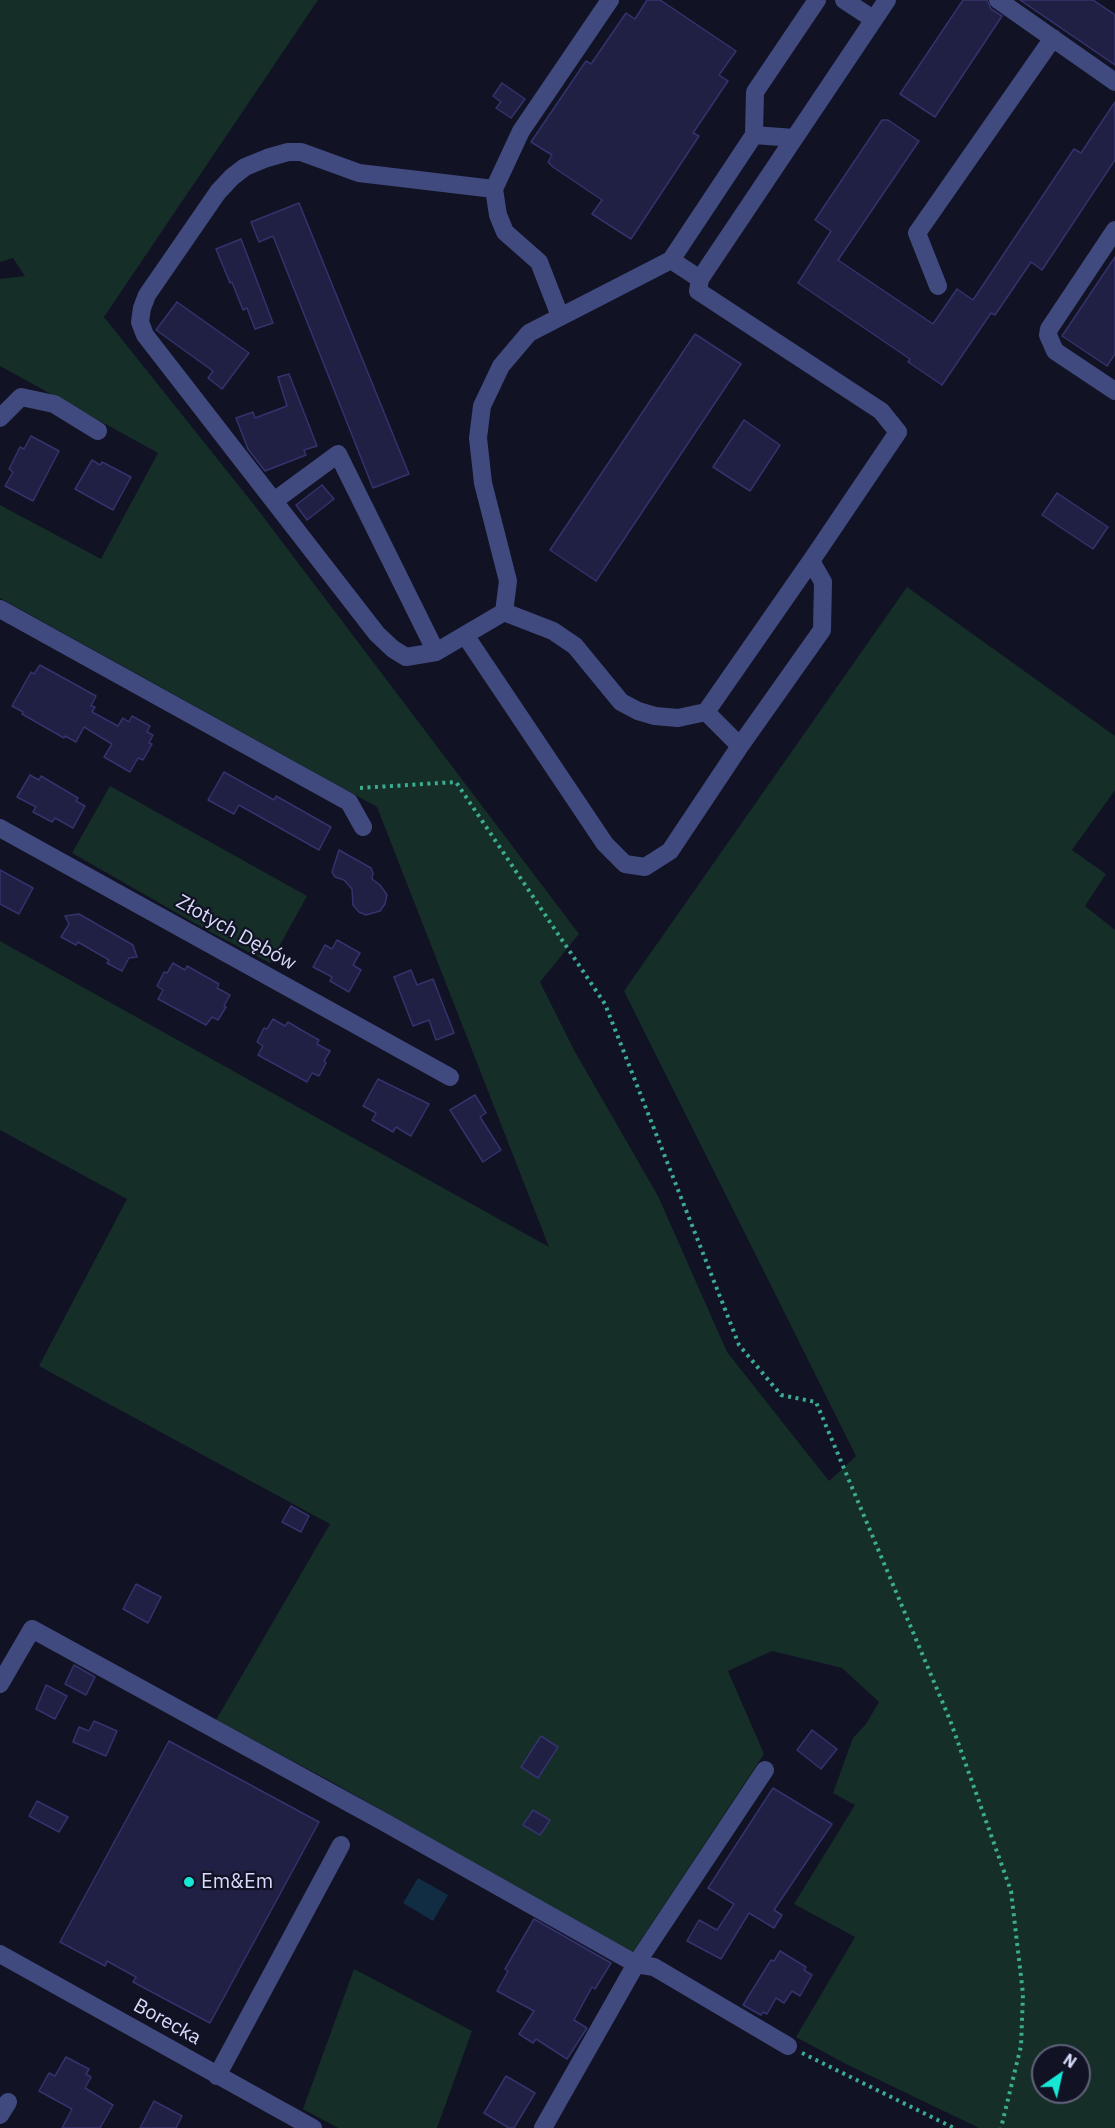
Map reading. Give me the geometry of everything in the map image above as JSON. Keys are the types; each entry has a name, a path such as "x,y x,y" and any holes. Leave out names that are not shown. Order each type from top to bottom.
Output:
{"street":[{"path":"560,316 539,262 505,232 498,215 494,189 521,131 610,0"},
{"path":"504,612 508,581 483,483 477,438 482,406 501,366 529,333 671,260 754,135 755,92 817,0"},
{"path":"844,0 873,19"},
{"path":"504,612 553,631 575,646 621,702 638,711 655,716 678,718 706,712 898,432 881,411 698,291 700,279 887,0"},
{"path":"998,0 1115,82"},
{"path":"938,286 917,233 1053,39"},
{"path":"754,135 794,138"},
{"path":"494,189 360,173 301,152 288,152 267,158 232,177 218,192 147,296 140,322 145,335 377,634 393,649 406,657 436,652 504,612"},
{"path":"1115,230 1049,329 1048,335 1055,351 1115,391"},
{"path":"671,260 700,279"},
{"path":"0,418 21,397 54,404 98,431"},
{"path":"274,501 338,454 436,652"},
{"path":"465,635 604,844 625,864 645,867 670,851 740,746 822,630 823,582 811,561"},
{"path":"0,609 349,802 363,827"},
{"path":"706,712 740,746"},
{"name":"Złotych Dębów","path":"0,828 450,1077"},
{"path":"0,1684 32,1629 384,1822 636,1964 654,1967 788,2046"},
{"path":"543,2128 636,1964 765,1770"},
{"path":"217,2076 341,1845"},
{"name":"Borecka","path":"2,1960 313,2128"}],"path":[{"path":"357,788 456,782 605,1004 739,1345 781,1395 816,1402 951,1720 1011,1891 1023,1994 1022,2035 1001,2128"},
{"path":"788,2046 954,2128"}],"green space":[{"path":"0,0 318,0 104,317 255,506 579,934 540,982 574,1050 658,1196 727,1352 829,1481 856,1456 624,991 907,587 1115,736 1115,790 1072,850 1106,874 1085,906 1115,930 1115,2128 979,2128 846,2064 796,2037 855,1937 794,1904 855,1805 833,1793 853,1738 866,1724 879,1702 842,1668 772,1651 728,1671 764,1754 632,1953 332,1782 216,1720 330,1524 39,1366 127,1199 0,1130 0,941 549,1247 377,807 0,598 0,505 101,559 158,453 0,366 0,279 25,276 13,258 0,262"},
{"path":"110,786 307,896 270,963 212,933 72,853"},
{"path":"354,1969 472,2031 437,2128 338,2128 303,2109"}],"water":[{"path":"418,1878 448,1895 433,1921 403,1903"}],"building":[{"path":"647,0 660,0 736,51 719,75 728,81 693,133 699,136 631,239 592,214 602,200 553,167 548,162 552,155 531,142 586,61 591,64 626,13 635,19"},
{"path":"963,0 987,0 991,9 1002,16 935,117 900,94"},
{"path":"1020,0 1093,0 1115,15 1115,65"},
{"path":"502,83 525,99 511,118 496,108 501,102 493,96"},
{"path":"1115,102 1115,160 1042,270 1031,262 995,315 991,313 942,385 908,362 910,359 798,283 831,231 815,220 882,120 888,120 919,141 838,260 933,324 957,289 973,300 1074,149 1081,153"},
{"path":"299,203 409,474 373,488 273,236 259,242 251,222"},
{"path":"241,239 273,323 255,329 247,308 243,310 216,249"},
{"path":"1115,257 1115,354 1107,366 1062,336"},
{"path":"177,302 249,353 222,389 208,378 213,371 156,330"},
{"path":"695,334 741,364 596,581 550,550"},
{"path":"289,374 317,446 304,450 306,455 265,471 248,449 236,418 253,412 255,418 287,406 278,377"},
{"path":"744,420 780,445 750,491 713,467"},
{"path":"31,436 59,451 33,501 5,486 13,472 9,469 20,447 24,449"},
{"path":"92,460 100,465 102,462 131,477 113,510 75,489"},
{"path":"322,485 334,499 307,520 296,505"},
{"path":"1057,493 1108,527 1093,549 1042,515"},
{"path":"40,665 96,696 91,706 95,707 92,712 118,726 123,718 129,722 132,716 150,726 147,732 153,735 149,743 152,744 143,760 138,758 130,772 104,757 112,744 84,727 76,742 65,736 64,738 12,706 31,672 34,674"},
{"path":"224,772 274,800 276,796 331,827 319,850 239,805 234,814 208,800"},
{"path":"30,775 39,780 41,776 78,798 76,801 85,806 73,828 55,818 52,822 33,812 36,807 17,797"},
{"path":"339,850 371,868 372,879 387,895 380,911 366,915 359,912 353,905 352,889 344,880 335,877 332,872"},
{"path":"0,870 33,888 19,914 0,904"},
{"path":"79,914 133,945 137,957 129,958 122,971 107,963 109,960 78,942 76,945 61,937 69,924 65,916"},
{"path":"337,940 360,953 353,965 361,970 349,992 330,981 332,977 313,967 325,945 332,949"},
{"path":"173,963 185,970 187,966 219,984 217,988 230,995 218,1020 212,1017 206,1025 158,999 163,990 157,986 164,972 167,973"},
{"path":"411,970 417,985 433,979 454,1033 436,1040 429,1020 413,1026 394,977"},
{"path":"273,1019 285,1026 288,1022 319,1040 317,1044 330,1051 319,1076 312,1073 307,1082 258,1055 263,1046 257,1042 264,1028 267,1029"},
{"path":"378,1079 429,1104 411,1136 396,1127 393,1132 372,1120 376,1113 363,1106"},
{"path":"475,1095 486,1113 480,1117 501,1150 483,1162 450,1110"},
{"path":"291,1506 309,1516 301,1532 282,1522"},
{"path":"136,1584 161,1597 148,1623 123,1609"},
{"path":"74,1665 95,1677 86,1695 65,1684"},
{"path":"46,1685 67,1696 55,1719 36,1709"},
{"path":"94,1721 117,1731 106,1756 73,1742 79,1727 89,1731"},
{"path":"812,1730 837,1749 821,1769 797,1750"},
{"path":"541,1736 558,1747 538,1778 521,1767"},
{"name":"Em&Em","path":"169,1741 319,1822 210,2023 133,1982 136,1977 107,1961 105,1966 60,1942"},
{"path":"773,1788 832,1824 774,1910 782,1915 774,1928 749,1913 721,1959 687,1941 699,1920 717,1930 734,1904 708,1888"},
{"path":"37,1801 68,1817 59,1832 29,1816"},
{"path":"533,1810 550,1820 540,1835 523,1825"},
{"path":"534,1919 611,1963 595,1989 592,1987 574,2020 587,2028 567,2059 536,2039 533,2043 519,2034 534,2011 497,1991 508,1971 505,1969"},
{"path":"780,1951 806,1967 804,1970 812,1975 800,1996 792,1991 784,2003 776,1998 767,2014 763,2012 761,2015 743,2005 771,1960 774,1961"},
{"path":"66,2057 89,2069 86,2074 91,2077 85,2088 113,2105 100,2128 62,2128 72,2109 39,2091 49,2073 55,2076"},
{"path":"506,2076 535,2093 514,2128 509,2128 484,2113"},
{"path":"154,2101 182,2116 176,2128 140,2128"}],"place":[{"name":"Em&Em","path":"189,1882"}]}
